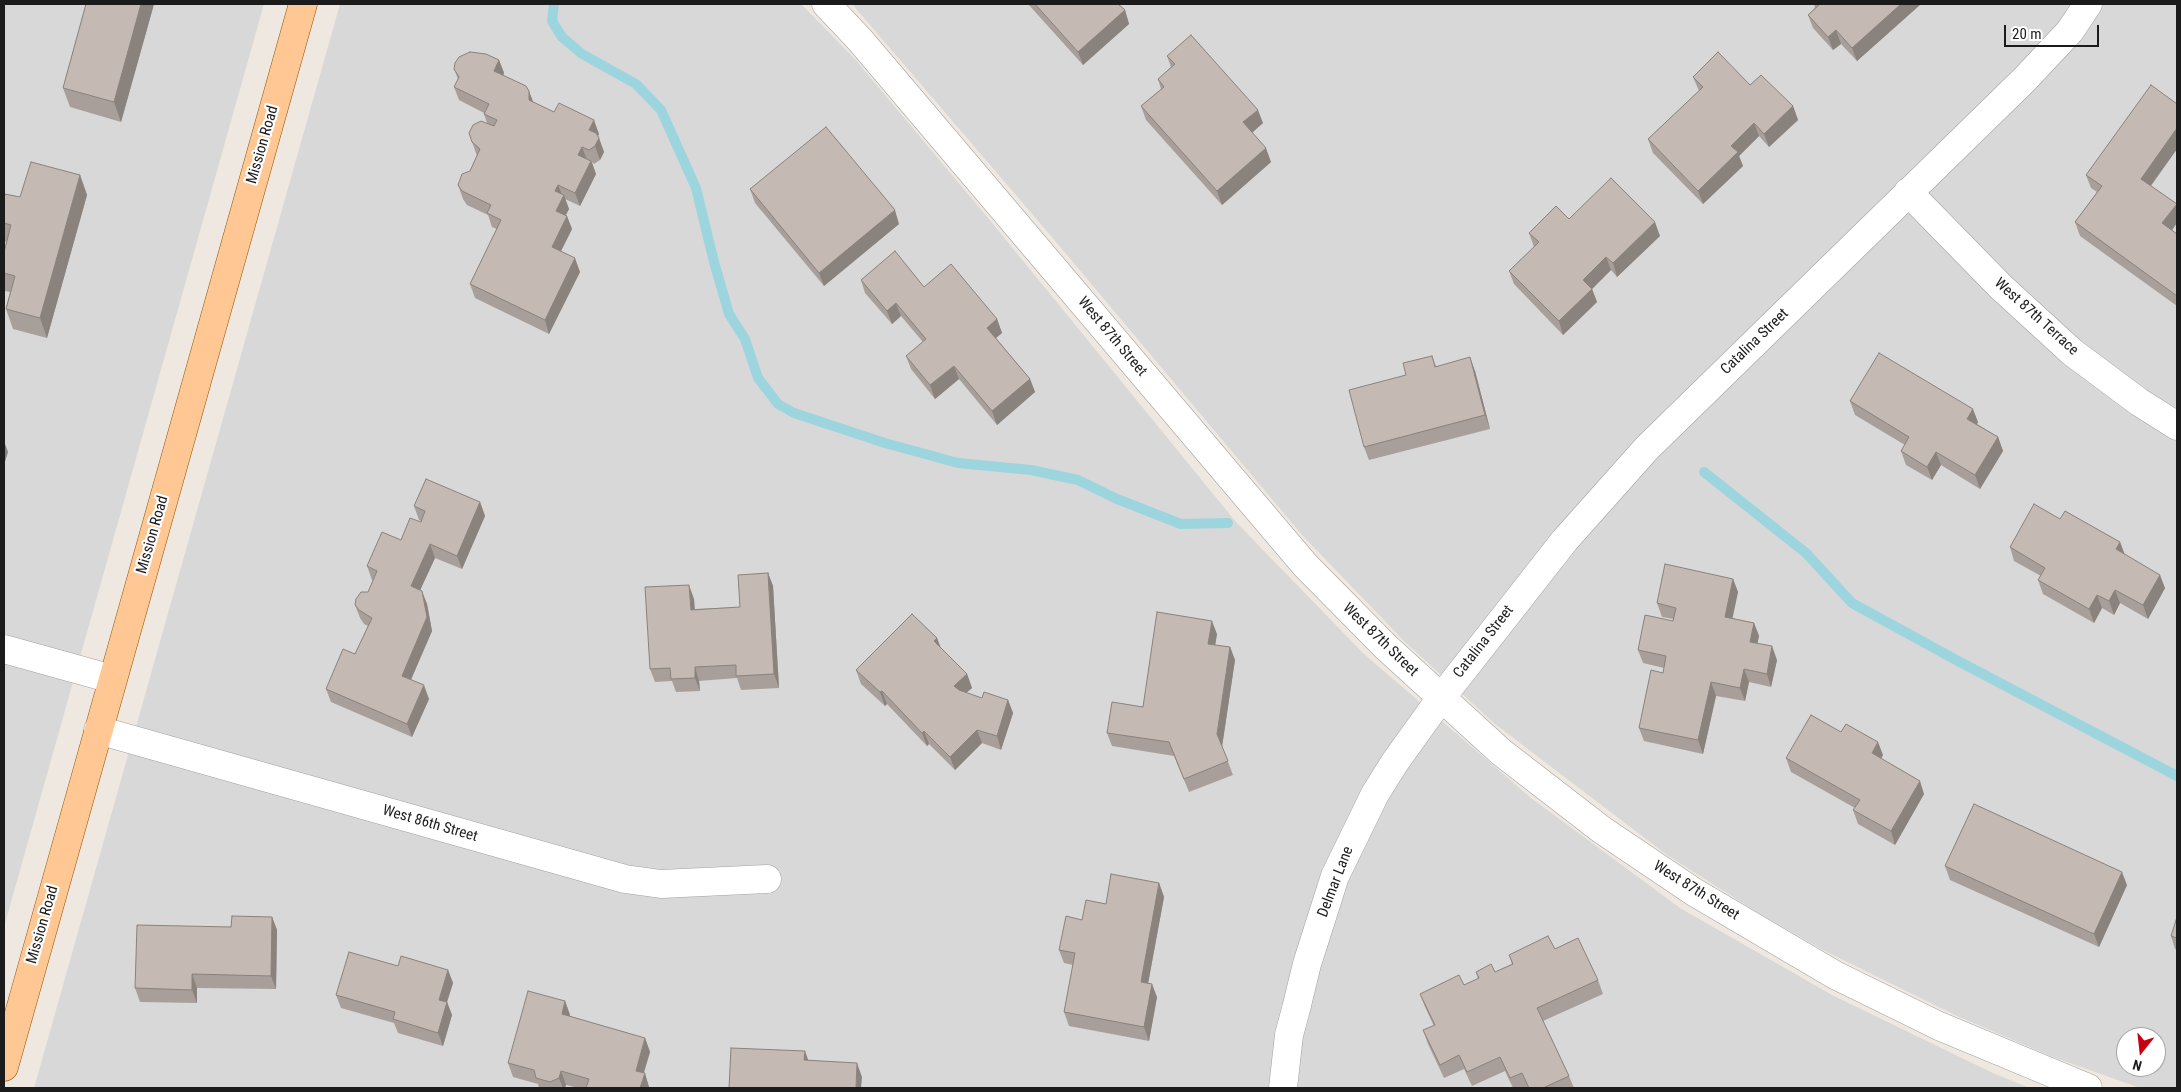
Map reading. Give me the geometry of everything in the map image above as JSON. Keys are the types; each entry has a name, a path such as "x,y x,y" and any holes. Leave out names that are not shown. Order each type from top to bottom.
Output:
{"main road":[{"name":"Mission Road","path":"4,1067 303,4"}],"street":[{"name":"West 87th Street","path":"826,4 860,40 1305,565 1386,647 1501,752 1602,830 1694,892 1835,975 1939,1026 2088,1088"},
{"name":"Catalina Street","path":"1441,698 1565,540 1647,448 2031,72 2070,31 2088,4"},
{"name":"West 87th Terrace","path":"1908,192 2001,288 2072,352 2139,402 2177,426"},
{"path":"4,649 112,679"},
{"name":"Delmar Lane","path":"1283,1088 1289,1035 1307,964 1335,876 1375,794 1395,762 1441,698"},
{"name":"West 86th Street","path":"98,730 625,879 661,884 767,879"}],"shaded area":[{"path":"4,4 264,4 4,927"},
{"path":"340,4 801,4 854,58 993,224 1236,522 1363,653 1531,798 1680,908 1832,995 1995,1074 2030,1088 34,1088"},
{"path":"852,4 2177,4 2177,1088 2140,1088 2053,1057 1957,1016 1823,950 1755,911 1667,855 1495,724 1405,642 1302,535 1051,236"}],"building":[{"path":"86,4 141,4 114,102 63,88"},
{"path":"1035,4 1118,4 1125,10 1078,52"},
{"path":"1817,4 1901,4 1852,48 1836,30 1828,37 1808,15 1819,5"},
{"path":"1191,35 1258,110 1243,122 1266,148 1217,191 1141,106 1164,87 1158,79 1175,64 1167,56"},
{"path":"470,52 486,54 499,60 494,71 526,86 529,91 529,100 554,112 559,103 594,120 589,130 596,133 599,138 595,146 589,150 582,147 578,155 591,161 575,193 558,185 555,191 564,195 556,211 567,216 552,247 575,258 545,320 470,284 501,220 487,213 491,205 462,191 458,185 462,174 470,171 480,149 472,142 469,133 473,125 481,121 494,126 497,120 484,114 489,104 454,87 459,77 454,69 455,63 459,57"},
{"path":"1718,52 1750,85 1761,75 1793,106 1764,134 1754,123 1731,146 1738,152 1698,191 1648,139 1703,87 1693,77"},
{"path":"2151,85 2177,104 2177,128 2141,179 2177,204 2162,223 2177,234 2177,296 2075,222 2102,186 2086,175"},
{"path":"826,127 895,210 819,273 750,189"},
{"path":"31,162 80,175 40,318 6,309 15,276 4,273 4,252 11,225 4,223 4,199 5,194 20,197"},
{"path":"1611,178 1655,222 1613,263 1606,257 1583,280 1592,289 1559,321 1509,271 1539,242 1529,233 1556,206 1569,219"},
{"path":"895,251 924,287 951,264 997,319 987,328 1030,379 992,411 954,366 930,385 906,356 926,339 896,303 887,311 861,280"},
{"path":"1879,353 1973,409 1967,419 1998,437 1975,475 1936,452 1927,467 1901,451 1909,437 1850,401"},
{"path":"1432,356 1435,367 1470,357 1485,415 1364,447 1349,390 1406,375 1403,363"},
{"path":"426,479 480,502 457,556 430,544 411,586 422,591 427,617 402,676 424,685 407,724 326,689 343,649 355,654 372,618 359,610 355,605 356,599 361,592 368,592 377,571 367,566 382,532 401,540 410,518 421,522 425,511 414,506"},
{"path":"2034,504 2060,519 2065,511 2120,542 2116,549 2160,575 2143,605 2115,590 2109,601 2097,595 2089,609 2038,580 2045,568 2010,547"},
{"path":"1665,564 1733,579 1725,617 1754,623 1750,642 1772,646 1767,674 1744,669 1740,688 1711,682 1698,740 1639,728 1651,670 1663,673 1666,656 1638,650 1645,615 1673,621 1676,608 1657,603"},
{"path":"768,573 774,674 736,676 736,665 695,667 695,678 671,679 670,668 650,669 645,587 689,585 691,610 740,607 738,575"},
{"path":"1157,612 1212,621 1208,644 1230,647 1217,734 1228,761 1184,779 1169,742 1107,733 1112,702 1143,707"},
{"path":"912,614 937,638 934,641 967,674 954,686 959,690 982,698 984,692 1008,700 997,736 977,730 950,757 924,731 922,733 882,691 880,692 856,670"},
{"path":"1811,715 1841,732 1846,724 1878,742 1872,753 1920,781 1891,831 1853,810 1860,800 1786,758"},
{"path":"1974,804 2122,872 2094,934 1945,866"},
{"path":"1111,874 1159,883 1141,982 1152,984 1144,1027 1064,1012 1075,953 1059,950 1066,916 1082,920 1086,900 1106,904"},
{"path":"232,916 272,917 271,976 192,974 192,990 135,988 137,925 231,927"},
{"path":"2177,917 2177,938 2171,936"},
{"path":"1548,936 1555,949 1578,938 1598,980 1537,1008 1569,1076 1543,1088 1529,1088 1522,1073 1510,1078 1500,1057 1467,1072 1459,1055 1440,1065 1423,1030 1435,1025 1420,994 1459,975 1464,985 1479,978 1476,972 1491,964 1495,972 1513,964 1509,955"},
{"path":"349,952 398,966 401,956 448,970 439,1000 447,1002 438,1033 393,1019 395,1012 336,995"},
{"path":"528,991 565,1001 562,1014 645,1038 636,1071 645,1073 640,1088 586,1088 589,1079 561,1071 559,1078 550,1082 536,1078 534,1070 508,1063"},
{"path":"731,1048 805,1051 804,1060 857,1063 856,1088 729,1088"}],"waterway":[{"path":"554,4 552,21 562,37 582,54 636,84 661,110 696,188 729,314 745,339 758,378 778,404 794,413 885,443 958,463 1031,470 1078,480 1117,499 1181,524 1228,523"},
{"path":"1704,472 1806,553 1852,603 2177,776"}]}
